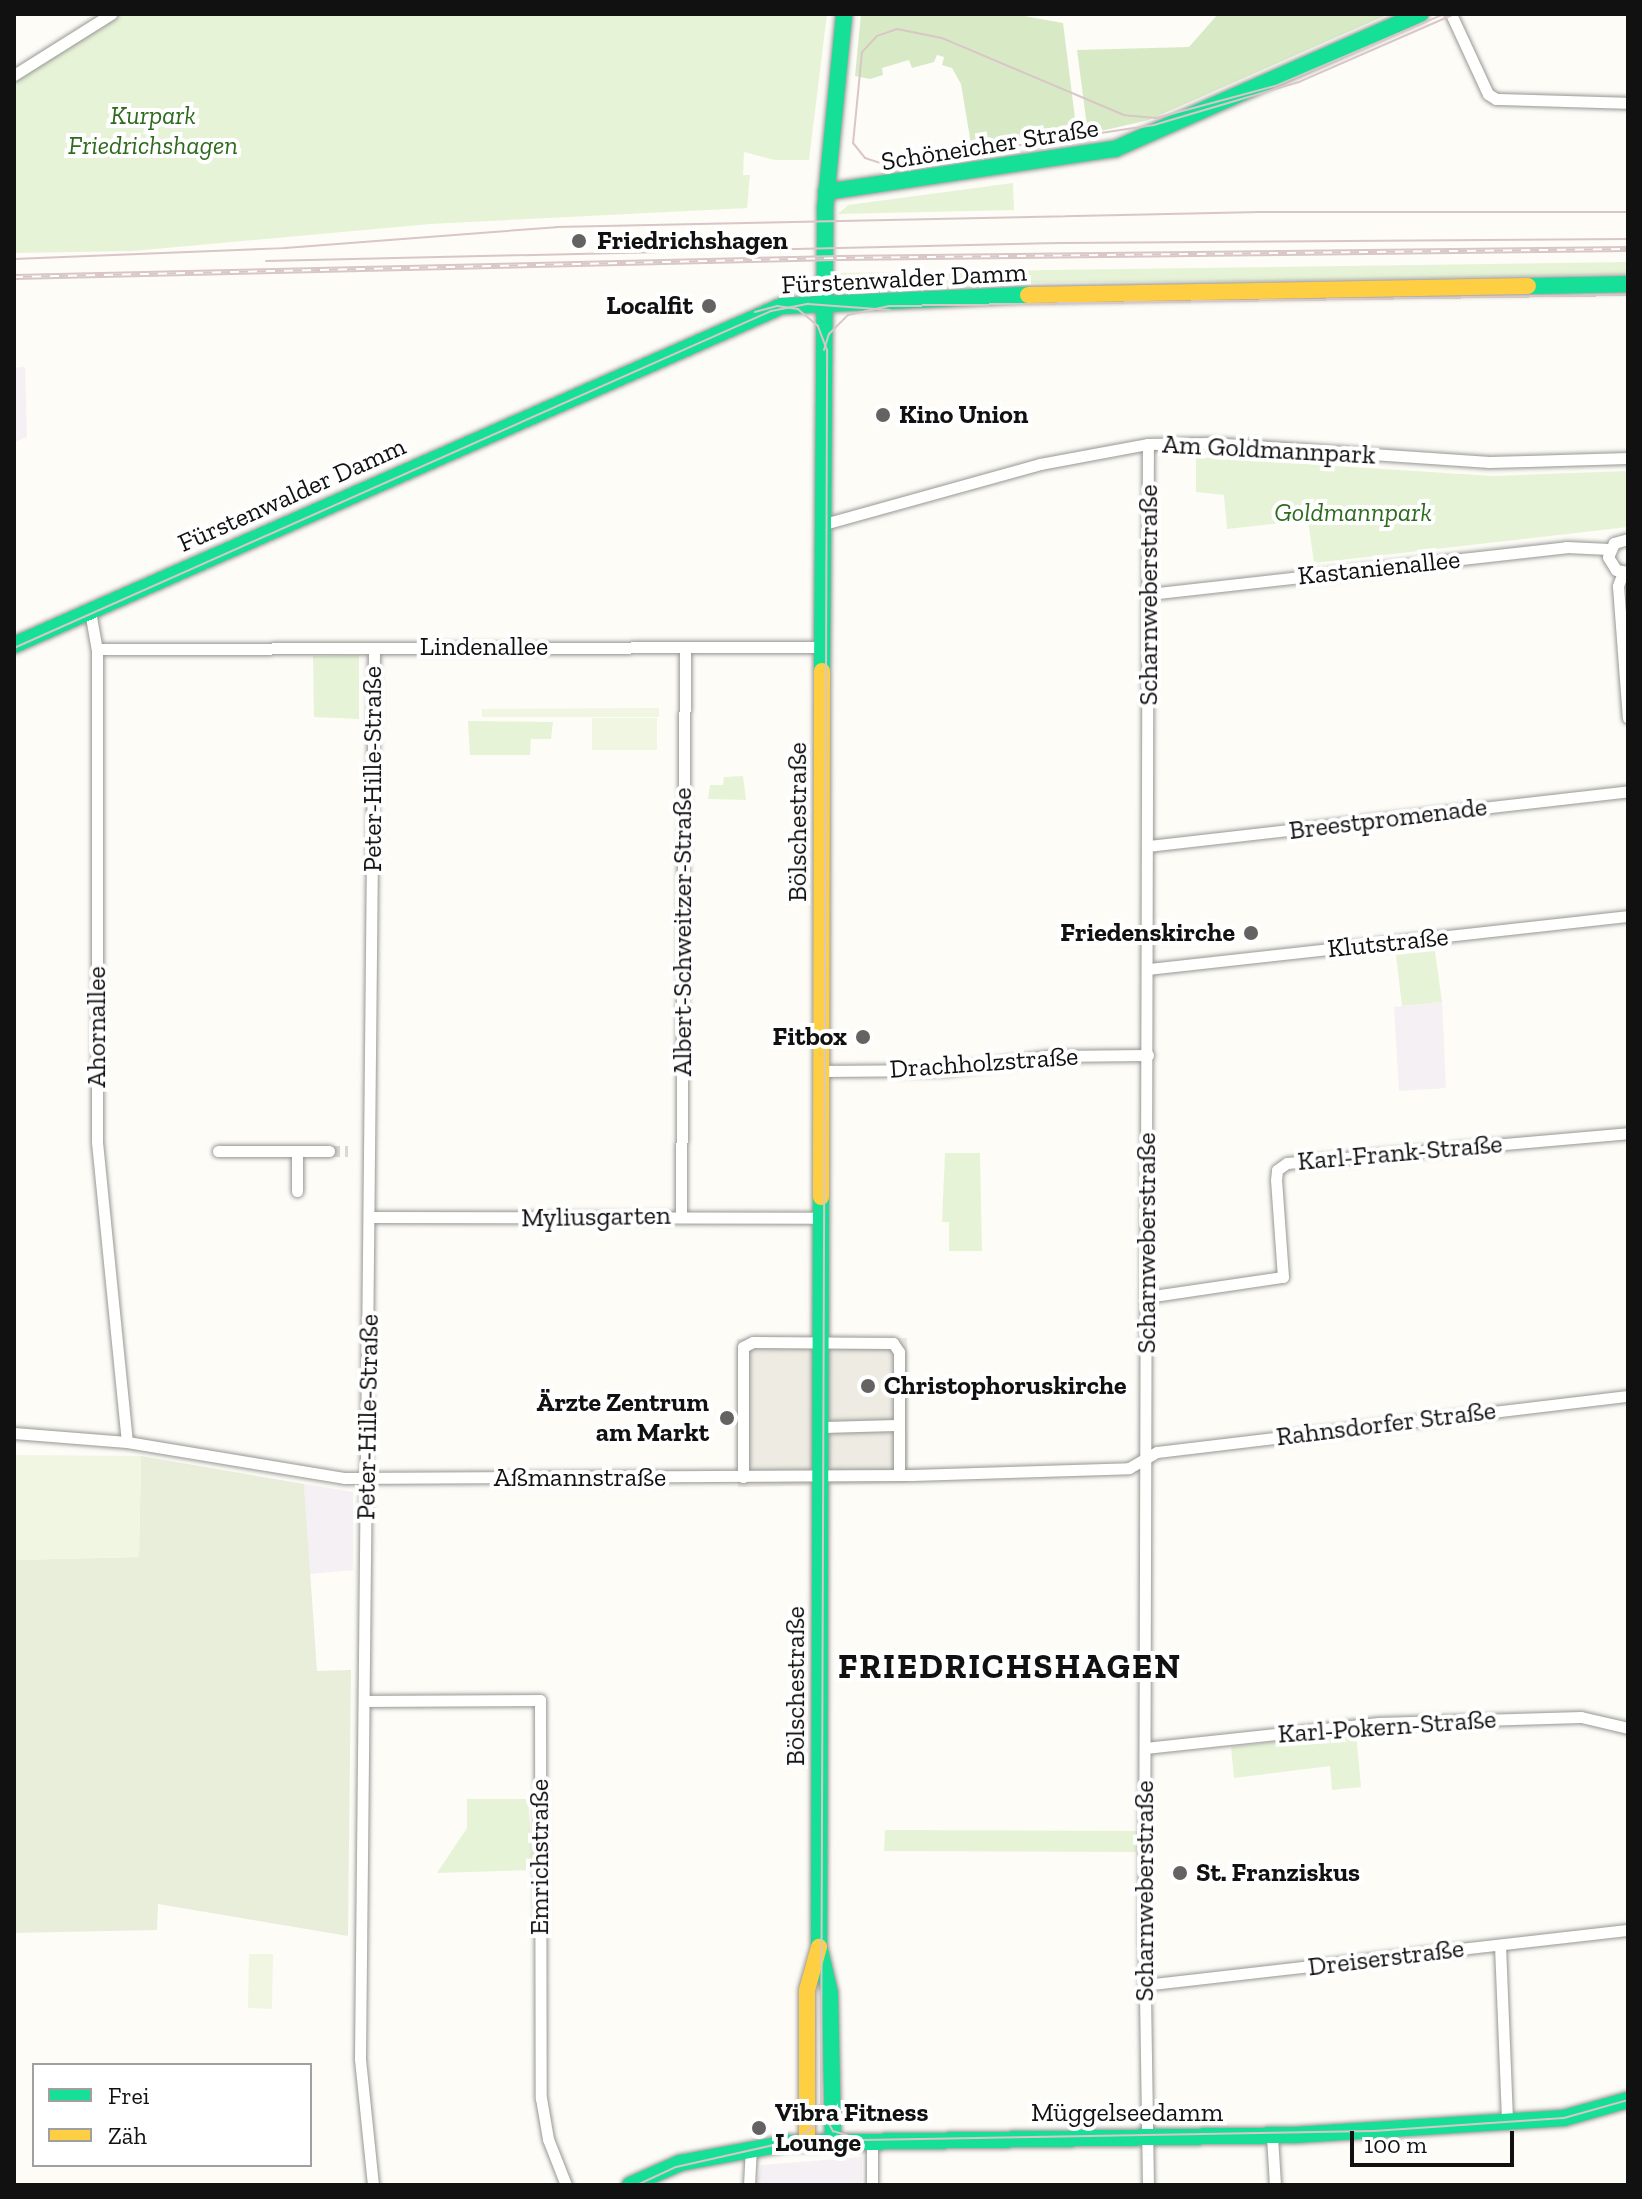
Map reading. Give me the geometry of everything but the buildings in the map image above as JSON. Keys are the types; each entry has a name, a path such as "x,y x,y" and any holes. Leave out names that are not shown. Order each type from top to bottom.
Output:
{"main road":[{"name":"Bölschestraße","path":"833,2141 830,1993 819,1946 823,647 826,192 844,14"},
{"name":"Schöneicher Straße","path":"826,192 1115,149 1420,14"},
{"name":"Fürstenwalder Damm","path":"14,645 719,330 782,306 825,302 1628,284"},
{"name":"Bölschestraße","path":"807,2142 807,1993 819,1946"},
{"name":"Müggelseedamm","path":"630,2185 672,2165 751,2148 807,2142 1272,2136 1507,2123 1583,2115 1628,2100"}],"street":[{"path":"14,75 111,14"},
{"path":"1451,14 1488,94 1496,99 1628,103"},
{"name":"Am Goldmannpark","path":"824,524 1048,461 1148,444 1210,443 1489,462 1628,458"},
{"name":"Scharnweberstraße","path":"1148,444 1144,1985 1148,2185"},
{"path":"1628,539 1609,549 1611,564 1625,572 1618,586 1628,718"},
{"name":"Kastanienallee","path":"1149,594 1566,547 1609,549"},
{"name":"Ahornallee","path":"90,611 97,649 97,1142 127,1442"},
{"name":"Albert-Schweitzer-Straße","path":"681,1216 685,647"},
{"name":"Lindenallee","path":"97,649 823,647"},
{"name":"Peter-Hille-Straße","path":"373,2185 360,2059 371,1217 374,648"},
{"name":"Breestpromenade","path":"1148,846 1628,791"},
{"name":"Klutstraße","path":"1148,969 1628,916"},
{"name":"Drachholzstraße","path":"821,1071 944,1070 1074,1055 1148,1055"},
{"name":"Karl-Frank-Straße","path":"1147,1297 1283,1277 1276,1180 1277,1170 1287,1163 1628,1133"},
{"path":"218,1151 329,1151"},
{"path":"297,1151 297,1191"},
{"name":"Myliusgarten","path":"371,1217 821,1218"},
{"path":"743,1477 743,1347 753,1342 893,1343 899,1352 899,1474"},
{"name":"Rahnsdorfer Straße","path":"1147,1460 1157,1452 1628,1396"},
{"path":"820,1427 899,1425"},
{"name":"Aßmannstraße","path":"14,1433 127,1442 368,1479 820,1476 1129,1468 1147,1460"},
{"name":"Emrichstraße","path":"364,1701 540,1700 541,2098 548,2139 566,2185"},
{"name":"Karl-Pokern-Straße","path":"1145,1748 1379,1723 1581,1717 1628,1728"},
{"name":"Dreiserstraße","path":"1144,1985 1628,1930"},
{"path":"1500,1945 1507,2123"},
{"path":"1272,2136 1275,2185"},
{"path":"872,2140 872,2185"},
{"path":"749,2185 751,2148"}],"shaded area":[{"path":"25,367 27,437 14,442 14,368"},
{"path":"1442,1002 1446,1088 1399,1091 1394,1007"},
{"path":"907,1338 908,1483 738,1487 737,1339"},
{"path":"304,1484 353,1492 353,1570 310,1574"},
{"path":"862,2157 862,2185 757,2185 761,2165"}],"green space":[{"name":"Kurpark Friedrichshagen","path":"121,14 827,14 809,160 775,160 744,152 743,175 750,175 747,208 430,224 133,251 14,253 14,79"},
{"path":"861,14 1013,14 1063,23 1077,134 972,150 961,84 952,68 942,65 944,57 937,55 934,62 912,68 909,60 882,68 883,75 870,79 855,76"},
{"path":"1218,14 1389,14 1149,120 1088,134 1077,50 1189,47"},
{"path":"1013,183 1014,210 838,214 848,205"},
{"path":"1628,262 1628,274 1254,281 847,284 837,273"},
{"name":"Goldmannpark","path":"1196,457 1493,476 1628,471 1628,527 1314,563 1308,520 1227,529 1224,495 1196,492"},
{"path":"359,655 359,719 314,717 313,656"},
{"path":"659,708 659,717 482,717 482,709"},
{"path":"592,718 657,718 657,750 592,750"},
{"path":"468,721 553,722 551,739 531,739 530,755 470,755"},
{"path":"743,776 746,800 708,799 710,785 723,785 724,777"},
{"path":"1435,951 1442,1002 1402,1006 1396,955"},
{"path":"945,1153 980,1153 982,1251 949,1251 949,1222 942,1222"},
{"path":"14,1455 141,1456 139,1557 14,1560"},
{"path":"141,1456 304,1484 317,1671 351,1670 348,1936 158,1904 157,1930 14,1933 14,1560 139,1557"},
{"path":"1356,1732 1361,1787 1332,1790 1330,1766 1234,1778 1231,1747"},
{"path":"467,1799 528,1799 533,1870 437,1873 467,1828"},
{"path":"885,1830 1137,1831 1137,1852 884,1851"},
{"path":"249,1954 273,1954 272,2009 248,2008"}],"tunnel":[{"path":"329,1151 348,1151"}],"tram line":[{"path":"1444,14 1275,86 1156,118 1124,115 942,38 897,29 877,36 862,52 853,143 865,158 887,165 1154,125 1299,82 1455,14"},
{"path":"14,259 285,248 556,227 1260,212 1628,212"},
{"path":"266,261 1062,243 1628,239"},
{"path":"824,350 829,334 848,315 889,306 1628,295"},
{"path":"14,648 771,311 808,304 890,310"},
{"path":"637,2185 676,2167 796,2140 814,2126 821,2104 827,350 818,326 798,309 777,306 755,312"},
{"path":"819,2105 833,2131 863,2140 1374,2131 1564,2118 1628,2100"},
{"path":"792,2145 848,2141"}],"railway":[{"path":"14,277 837,258 1628,249"}],"traffic: fast":[{"path":"822,671 825,209 844,14"},
{"path":"826,192 1115,149 1420,14"},
{"path":"1528,286 1628,284"},
{"path":"14,645 782,306 1028,295"},
{"path":"821,1197 819,1946 830,1993 833,2141"},
{"path":"630,2185 680,2163 788,2143 1295,2135 1564,2118 1628,2100"}],"traffic: slow":[{"path":"1028,295 1528,286"},
{"path":"821,1197 822,671"},
{"path":"807,2142 807,1990 819,1947"}],"place":[{"name":"Friedrichshagen","path":"579,241"},
{"name":"Localfit","path":"709,306"},
{"name":"Kino Union","path":"883,415"},
{"name":"Friedenskirche","path":"1251,933"},
{"name":"Fitbox","path":"863,1037"},
{"name":"Christophoruskirche","path":"868,1386"},
{"name":"Ärzte Zentrum am Markt","path":"727,1418"},
{"name":"St. Franziskus","path":"1180,1873"},
{"name":"Vibra Fitness Lounge","path":"759,2128"}],"district":[{"name":"FRIEDRICHSHAGEN","path":"1010,1667"}]}
